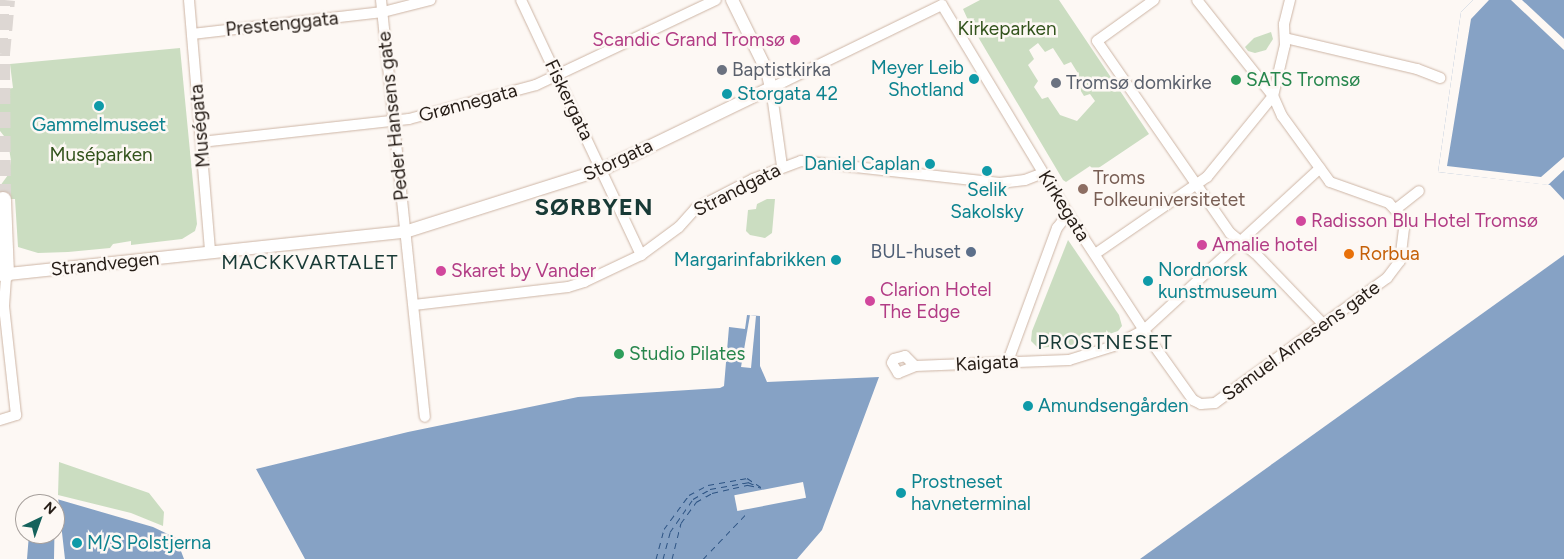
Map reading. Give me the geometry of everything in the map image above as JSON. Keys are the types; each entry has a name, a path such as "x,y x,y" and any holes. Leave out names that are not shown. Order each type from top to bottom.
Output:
{"main road":[{"path":"3,200 3,274"}],"street":[{"name":"Muségata","path":"189,0 210,252"},
{"name":"Peder Hansens gate","path":"381,0 414,304"},
{"name":"Prestenggata","path":"192,34 383,12 430,0"},
{"name":"Fiskergata","path":"521,0 641,255"},
{"name":"Grønnegata","path":"201,142 394,119 451,108 536,85 716,0"},
{"path":"732,0 766,71 771,88 782,166"},
{"path":"1154,0 1097,41 1196,185 1239,241 1255,253 1324,325"},
{"path":"1197,0 1273,96 1282,116 1330,182 1382,199 1396,209 1419,191"},
{"path":"1095,254 1207,177 1273,96 1285,38 1284,24 1290,0"},
{"name":"Storgata","path":"210,252 405,232 601,170 771,88 934,6 944,7"},
{"name":"Kirkegata","path":"944,7 1068,214 1144,330 1194,400"},
{"path":"1285,38 1408,67 1440,78"},
{"name":"Strandgata","path":"414,304 568,287 641,255 679,227 695,209 782,166 801,161 1000,182 1026,180 1043,173"},
{"name":"Kaigata","path":"915,366 1086,357 1144,330 1234,250 1239,241 1320,168"},
{"name":"Samuel Arnesens gate","path":"1194,400 1211,405 1221,400 1387,278 1400,261 1404,222 1396,209"},
{"path":"1008,361 1057,228 1068,214"},
{"name":"Strandvegen","path":"3,274 210,252"},
{"path":"0,420 16,415 4,306 3,274"},
{"path":"414,304 425,417"}],"green space":[{"name":"Kirkeparken","path":"980,0 1059,0 1149,134 1094,171 1090,166 1066,182 1063,180 963,9","holes":["1038,43 1045,52 1053,48 1064,65 1071,62 1079,75 1074,80 1084,96 1090,94 1095,101 1077,121 1060,115 1048,97 1042,99 1034,87 1038,81 1028,65 1034,59 1029,50"]},
{"path":"1271,32 1273,39 1266,50 1255,53 1248,51 1245,47 1254,38"},
{"name":"Muséparken","path":"180,48 197,224 195,231 182,239 131,245 131,241 113,244 110,248 68,252 38,253 18,247 15,199 0,199 0,186 8,175 11,161 8,141 0,131 0,90 13,88 10,64"},
{"path":"767,199 775,199 772,233 765,238 750,235 746,231 748,210 756,209 757,204"},
{"path":"1068,240 1119,315 1122,326 1118,331 1080,344 1038,348 1031,341 1032,331"},
{"path":"59,462 149,493 164,512 163,526 131,513 65,497 65,494 58,494"}],"water":[{"path":"1473,0 1564,0 1564,200 1550,185 1438,172 1461,12"},
{"path":"1564,255 1564,559 1140,559 1275,462"},
{"path":"747,315 760,316 760,366 767,382 879,377 822,530 797,559 305,559 256,469 408,432 578,397 720,388 724,386 729,327 745,329"},
{"path":"65,501 153,527 176,538 184,559 27,559 28,544 65,544"}],"pier":[{"path":"1473,0 1489,0 1471,19 1447,166 1541,177 1564,157 1564,170 1548,185 1438,172 1461,12"},
{"path":"1511,0 1522,0 1564,39 1564,50"},
{"path":"750,315 756,316 751,368 741,367"},
{"path":"803,482 806,498 737,511 734,495"},
{"path":"54,544 63,544 65,559 54,559"}],"ferry route":[{"path":"656,559 664,529 689,495 708,485 747,478 764,489"},
{"path":"663,559 670,532 693,499 710,489 748,482 761,488"},
{"path":"672,559 681,523 696,502 712,493 748,485 758,487"},
{"path":"703,559 747,513"}],"tunnel":[{"path":"3,200 2,54 7,0"}],"place":[{"name":"Scandic Grand Tromsø","path":"795,40"},
{"name":"Baptistkirka","path":"722,70"},
{"name":"Meyer Leib Shotland","path":"974,79"},
{"name":"SATS Tromsø","path":"1236,80"},
{"name":"Tromsø domkirke","path":"1056,83"},
{"name":"Storgata 42","path":"727,94"},
{"name":"Gammelmuseet","path":"99,106"},
{"name":"Daniel Caplan","path":"930,164"},
{"name":"Selik Sakolsky","path":"987,171"},
{"name":"Troms Folkeuniversitetet","path":"1083,189"},
{"name":"Radisson Blu Hotel Tromsø","path":"1301,221"},
{"name":"Amalie hotel","path":"1202,245"},
{"name":"BUL-huset","path":"971,252"},
{"name":"Rorbua","path":"1349,254"},
{"name":"Margarinfabrikken","path":"836,260"},
{"name":"Skaret by Vander","path":"441,271"},
{"name":"Nordnorsk kunstmuseum","path":"1148,281"},
{"name":"Clarion Hotel The Edge","path":"870,301"},
{"name":"Studio Pilates","path":"619,354"},
{"name":"Amundsengården","path":"1028,406"},
{"name":"Prostneset havneterminal","path":"901,493"},
{"name":"M/S Polstjerna","path":"77,543"}],"district":[{"name":"SØRBYEN","path":"594,207"},
{"name":"MACKKVARTALET","path":"310,262"},
{"name":"PROSTNESET","path":"1105,342"}]}
